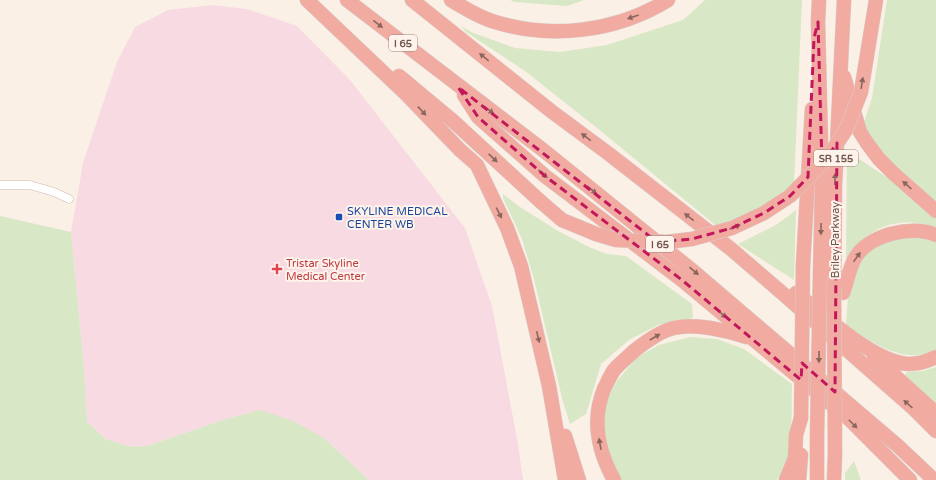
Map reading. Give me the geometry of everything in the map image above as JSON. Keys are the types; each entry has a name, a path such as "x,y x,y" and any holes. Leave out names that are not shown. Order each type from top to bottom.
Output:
{"highway":[{"name":"I 65","path":"347,0 458,87 542,150 694,270 898,446 934,480"},
{"path":"412,0 551,111 731,249 913,408 936,431"},
{"path":"451,0 490,21 536,31 566,32 612,24 639,15 668,0"},
{"name":"Briley Parkway","path":"817,480 822,186 818,22 819,0"},
{"name":"Briley Parkway","path":"839,290 835,184 844,0"},
{"path":"311,3 453,121 562,220 596,234 616,240 667,242 692,239 732,228 764,213 790,196 827,158 846,130 860,92 876,0"},
{"path":"311,3 406,94 460,150 477,165 507,228 522,266 549,386 565,480"},
{"path":"799,480 802,446 803,265 814,74 814,38 818,22"},
{"path":"842,29 844,80 860,132 879,159 936,212"},
{"path":"458,87 478,117 545,176 682,280 849,419 910,480"},
{"path":"834,480 835,360 839,290 854,259 867,244 890,234 906,231 929,232 936,235"},
{"path":"731,249 782,282 872,352 891,360 909,364 928,361 936,357"},
{"path":"614,480 601,450 597,416 601,398 614,370 639,347 656,336 673,328 693,327 730,332 746,338 770,354"},
{"path":"850,336 936,413"},
{"path":"549,386 579,480"},
{"path":"786,480 795,458 796,435 801,418"}],"street":[{"path":"0,185 30,184 69,199"}],"highlighted area":[{"path":"818,22 822,165 837,143 835,392 802,363 801,380 682,280 545,176 478,117 458,87 657,242 692,239 732,228 764,213 790,196 808,177 814,38"}],"shaded area":[{"name":"Tristar Skyline Medical Center","path":"212,5 247,9 297,26 350,80 465,228 492,306 518,444 523,480 369,480 324,438 260,410 223,420 147,446 131,447 106,439 87,422 84,369 71,232 83,163 117,62 135,27 168,10"}],"green space":[{"path":"510,0 584,0 567,6 515,2"},
{"path":"705,0 802,0 794,184 770,206 719,228 525,71 466,32 461,26 471,32 515,48 560,52 607,45 683,20"},
{"path":"887,0 936,0 936,204 886,161 863,125 872,98"},
{"path":"850,153 891,180 936,219 936,228 907,222 888,225 862,240 846,259 847,155"},
{"path":"503,194 520,207 558,231 589,247 607,254 626,256 692,304 693,318 658,325 629,340 601,364 586,414 570,424 563,402 534,279 522,239 503,198"},
{"path":"796,210 794,280 738,244 776,225"},
{"path":"0,216 71,232 84,369 87,422 106,439 131,447 147,446 223,420 260,410 293,421 324,438 369,480 0,480"},
{"path":"916,236 936,241 936,350 918,355 909,355 880,346 846,325 848,297 862,257 889,239"},
{"path":"690,337 717,339 744,349 792,384 792,421 789,448 783,471 777,480 620,480 615,473 602,427 605,404 617,381 637,357 659,345"},
{"path":"936,367 936,406 905,375 907,372 923,371"},
{"path":"854,461 861,480 845,480 845,473"}],"place":[{"name":"SKYLINE MEDICAL CENTER WB","path":"339,217"},
{"name":"Tristar Skyline Medical Center","path":"277,269"}]}
